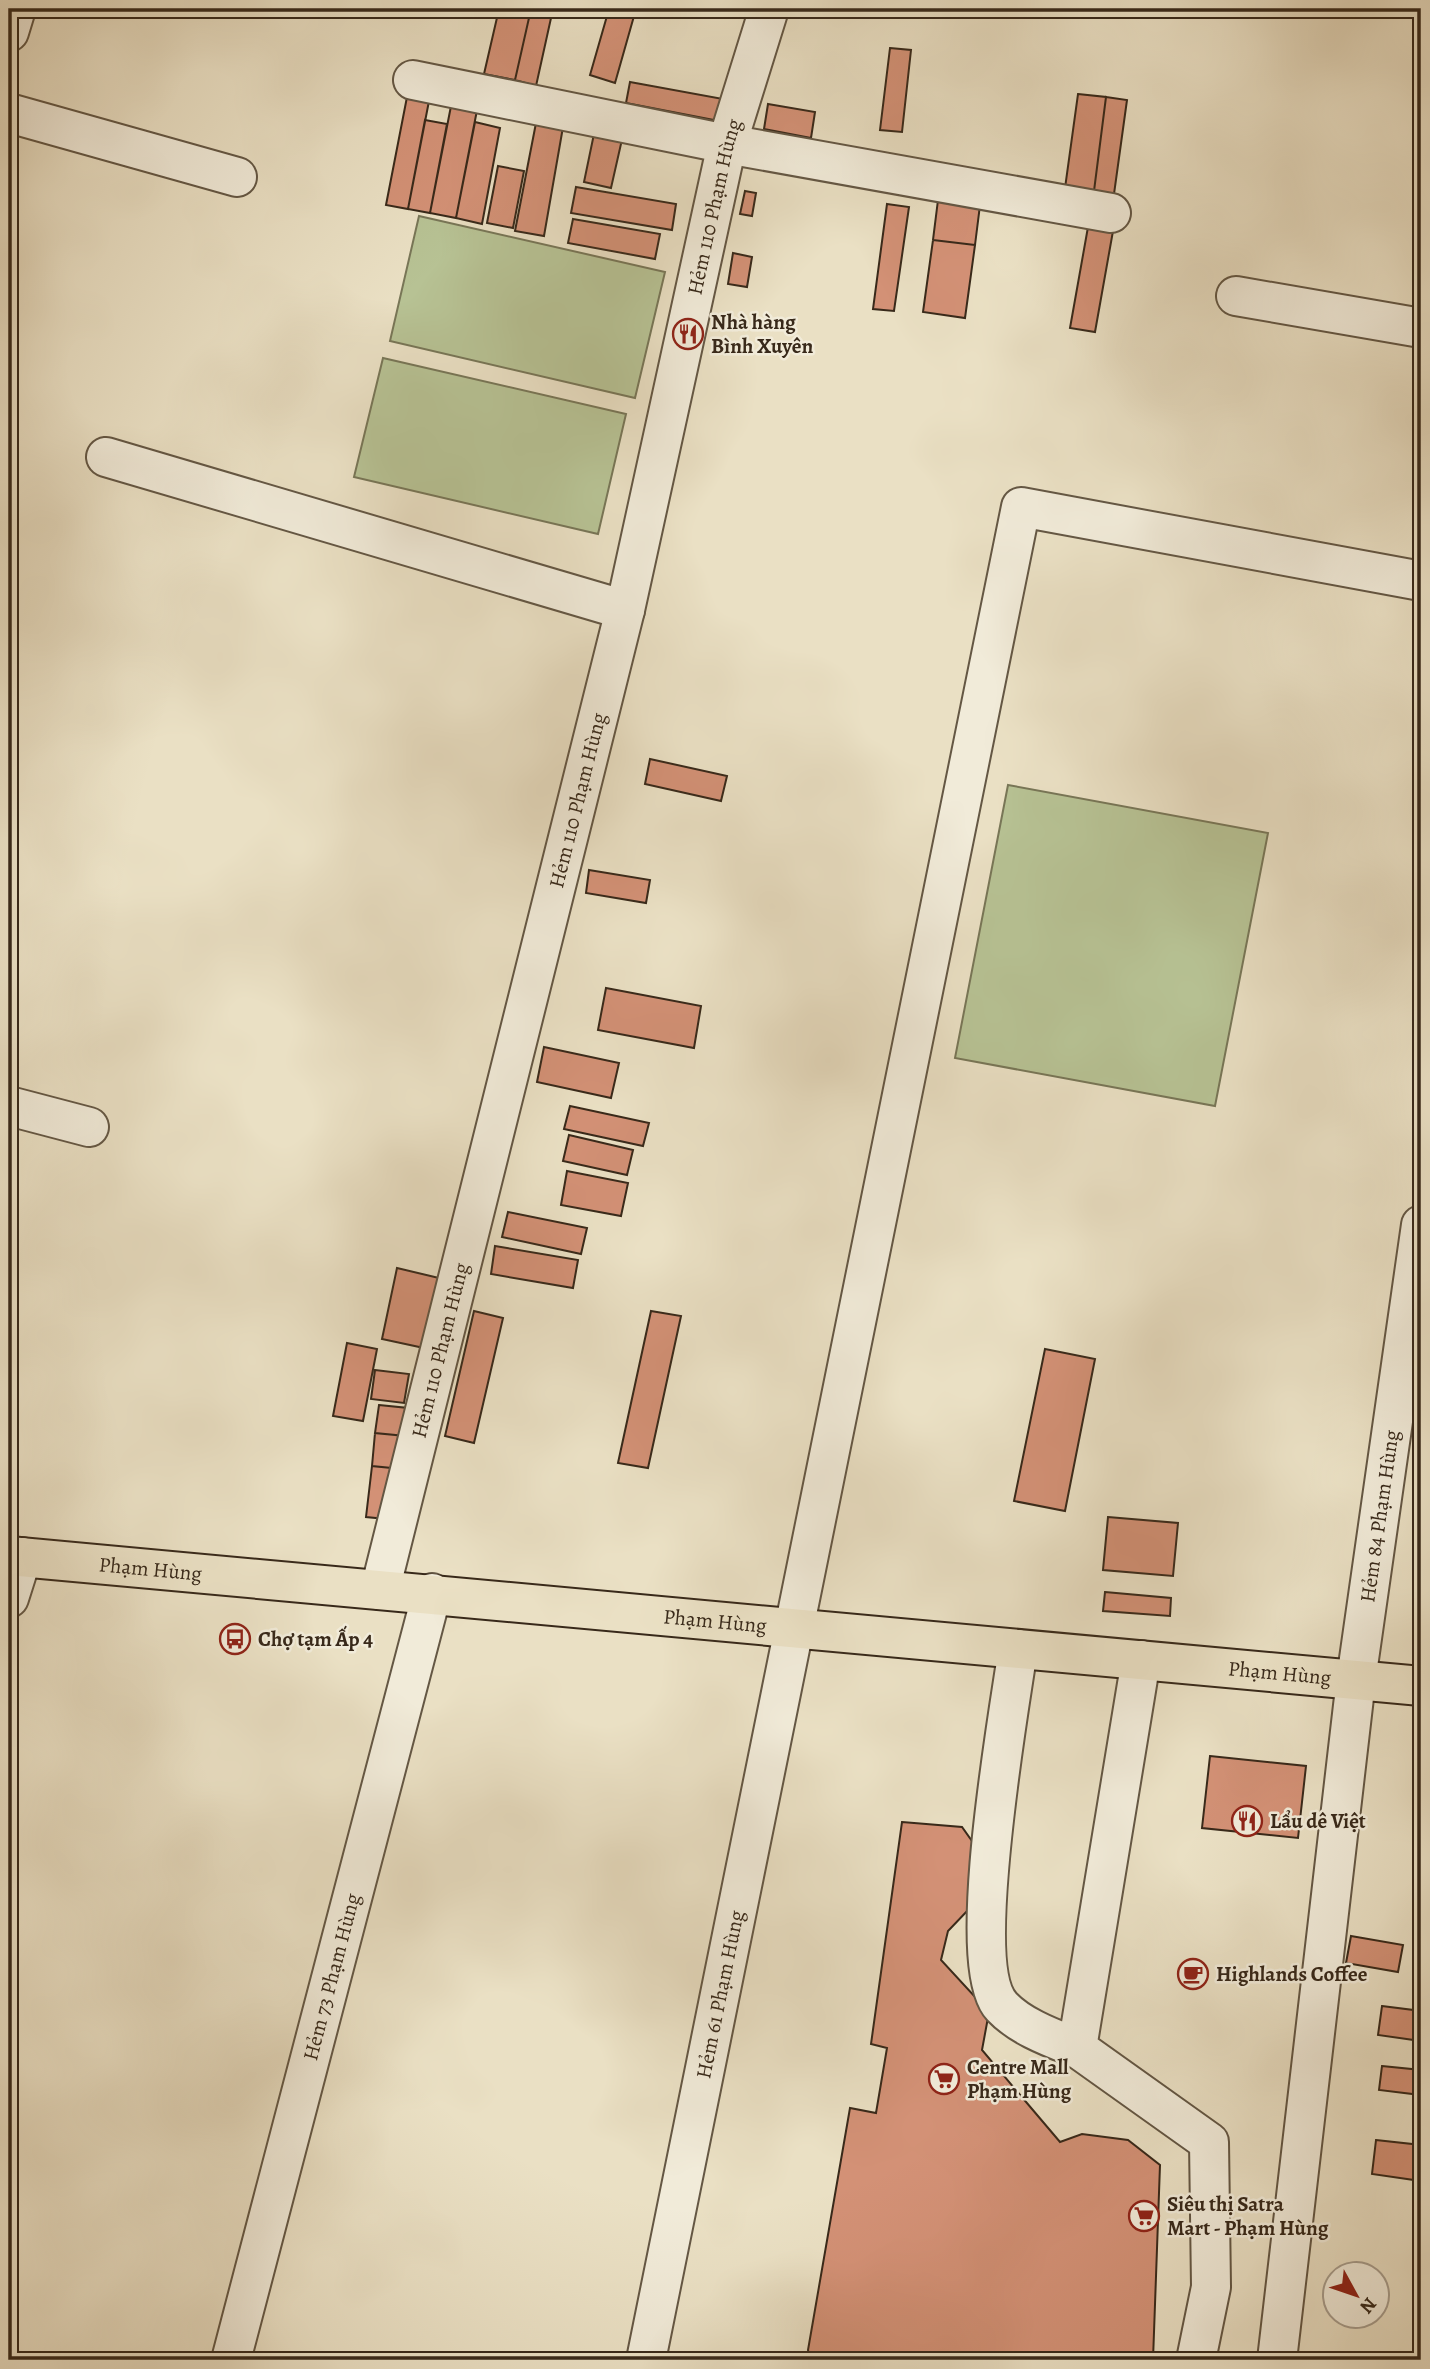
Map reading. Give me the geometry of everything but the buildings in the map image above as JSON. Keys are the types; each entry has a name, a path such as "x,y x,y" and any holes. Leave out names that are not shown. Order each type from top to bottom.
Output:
{"main road":[{"name":"Phạm Hùng","path":"16,1557 432,1593 1421,1686"}],"street":[{"path":"9,32 16,9"},
{"name":"Hẻm 110 Phạm Hùng","path":"380,1590 625,610 727,144 769,9"},
{"path":"412,80 727,144 1111,213"},
{"path":"9,113 237,177"},
{"path":"1236,296 1421,328"},
{"path":"106,457 625,610"},
{"name":"Hẻm 61 Phạm Hùng","path":"646,2360 1021,507 1421,581"},
{"path":"9,1106 89,1127"},
{"name":"Hẻm 84 Phạm Hùng","path":"1278,2360 1356,1680 1421,1225"},
{"path":"9,1598 16,1557"},
{"name":"Hẻm 73 Phạm Hùng","path":"231,2360 432,1593"},
{"path":"1017,1649 990,1858 986,1928 988,1979 1002,2007 1039,2032 1077,2048 1209,2142 1211,2287 1196,2360"},
{"path":"1077,2048 1141,1660"}],"green space":[{"path":"419,216 665,272 635,398 390,341"},
{"path":"383,358 626,414 598,534 354,477"},
{"path":"1008,785 1268,833 1215,1106 955,1058"}],"place":[{"name":"Nhà hàng Bình Xuyên","path":"688,334"},
{"name":"Chợ tạm Ấp 4","path":"235,1639"},
{"name":"Lẩu dê Việt","path":"1247,1821"},
{"name":"Highlands Coffee","path":"1193,1974"},
{"name":"Centre Mall Phạm Hùng","path":"944,2079"},
{"name":"Siêu thị Satra Mart - Phạm Hùng","path":"1144,2216"}]}
